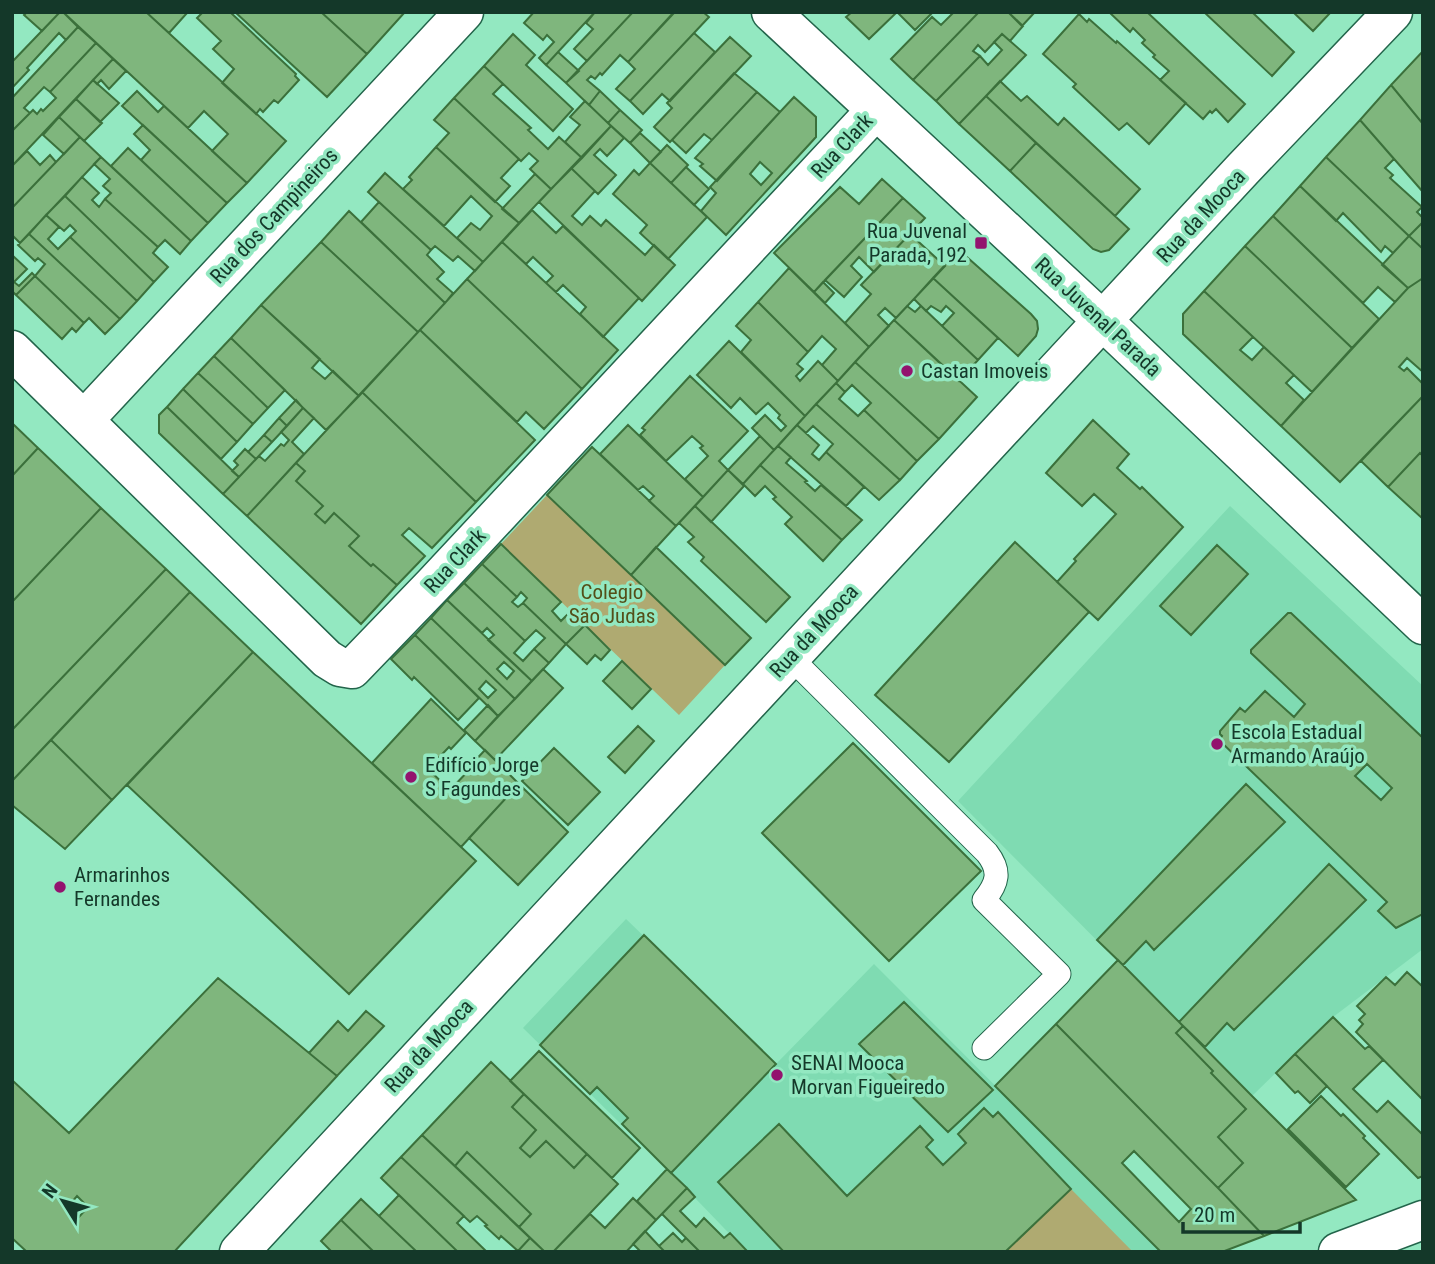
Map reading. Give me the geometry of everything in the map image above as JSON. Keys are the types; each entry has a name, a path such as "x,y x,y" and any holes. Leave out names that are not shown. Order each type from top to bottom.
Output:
{"street":[{"name":"Rua dos Campineiros","path":"84,420 464,12"},
{"name":"Rua Juvenal Parada","path":"771,12 1103,321 1423,625"},
{"name":"Rua da Mooca","path":"239,1252 1242,170 1393,12"},
{"name":"Rua Clark","path":"12,350 327,659 340,667 352,669 433,586 876,110"},
{"path":"1338,1252 1423,1220"}],"lane":[{"path":"790,657 987,853 995,863 996,875 994,889 984,900 1059,974 984,1048"}],"shaded area":[{"name":"Escola Estadual Armando Araújo","path":"1230,506 1423,686 1423,949 1333,1017 1252,1096 958,801"},
{"name":"SENAI Mooca Morvan Figueiredo","path":"626,919 776,1064 874,964 1161,1252 747,1252 671,1173 523,1028"}],"green space":[{"name":"Colegio São Judas","path":"547,495 725,665 679,715 501,544"},
{"path":"1071,1189 1133,1252 1005,1252"}],"building":[{"path":"27,12 60,12 42,31 24,15"},
{"path":"60,12 78,27 66,40 59,33 12,88 12,62"},
{"path":"63,12 146,12 286,141 247,183 212,151 228,134 204,111 188,128"},
{"path":"146,12 186,12 187,13 169,33"},
{"path":"203,12 230,12 296,74 299,80 278,103 274,100 263,112 260,109 256,114 222,83 234,69 213,49 221,41 197,18"},
{"path":"235,12 321,12 367,54 327,97"},
{"path":"321,12 405,12 367,54"},
{"path":"534,12 595,12 546,65 539,58 554,42 547,35 543,40 524,23"},
{"path":"595,12 633,12 587,61 574,49 593,29 586,23"},
{"path":"633,12 673,14 628,62 620,55 602,75 600,73 595,79 591,76 587,80 600,91 589,105 566,83"},
{"path":"674,12 703,12 709,17 630,101 616,89 635,69 628,62"},
{"path":"852,12 897,12 869,39 846,17"},
{"path":"897,12 933,12 915,30"},
{"path":"954,12 979,12 913,80 891,59 932,17 941,25"},
{"path":"979,12 1008,12 1023,26 1010,41 1002,34 985,52 978,45 973,51 980,56 936,101 913,80"},
{"path":"1008,12 1035,12 1022,26"},
{"path":"1109,12 1147,12 1245,104 1228,122 1216,109 1203,119 1160,80 1169,71 1142,43 1145,40 1133,28 1130,32"},
{"path":"1204,12 1252,12 1294,52 1272,76"},
{"path":"1293,12 1331,12 1313,31"},
{"path":"1079,14 1087,22 1089,19 1116,43 1117,41 1186,103 1149,144 1127,123 1119,130 1073,87 1076,84 1043,54"},
{"path":"78,27 96,43 50,92 44,87 24,108 30,113 12,131 12,98"},
{"path":"694,33 715,52 670,101 662,94 643,114 630,101"},
{"path":"513,34 535,55 526,65 573,109 553,131 484,66"},
{"path":"1002,34 1026,55 959,124 936,101 980,56 988,65 1002,50 994,42"},
{"path":"730,37 751,56 670,142 654,127 672,108 667,103"},
{"path":"96,43 113,59 12,166 12,131 33,110 37,114 41,109 43,111 56,98 50,92"},
{"path":"1423,51 1423,124 1391,85"},
{"path":"558,52 579,71 566,83 546,65"},
{"path":"113,59 126,71 109,89 101,80 97,84 93,80"},
{"path":"484,66 503,84 493,94 531,128 528,130 548,149 559,137 582,158 551,189 530,169 538,161 529,153 521,161 454,98"},
{"path":"734,73 757,92 712,140 704,134 686,153 672,140"},
{"path":"93,80 119,103 100,122 76,99"},
{"path":"1000,81 1021,101 1027,96 1058,125 1064,118 1140,189 1115,216 986,96"},
{"path":"1391,85 1423,124 1423,192 1360,120"},
{"path":"137,91 158,112 164,106 247,183 227,203 122,106"},
{"path":"600,91 620,110 608,123 589,105"},
{"path":"757,92 780,112 717,181 695,158"},
{"path":"986,96 1036,143 1010,171 959,124"},
{"path":"794,97 816,117 816,137 726,235 701,211 716,193 710,187","holes":["760,162 772,173 761,185 750,174"]},
{"path":"454,98 519,159 501,178 510,186 495,202 436,147 449,133 434,120"},
{"path":"76,99 102,123 84,141 59,117"},
{"path":"585,101 611,126 582,158 565,142 580,125 570,117"},
{"path":"620,110 642,130 630,143 608,123"},
{"path":"59,117 80,137 64,154 43,135"},
{"path":"1360,120 1394,159 1385,168 1393,175 1390,178 1422,207 1417,212 1423,222 1409,236 1326,157"},
{"path":"143,125 227,203 208,223 141,160 150,150 134,134"},
{"path":"611,126 624,138 607,156 600,149 594,155 616,175 598,194 571,168"},
{"path":"640,133 661,152 650,163 630,143"},
{"path":"80,137 101,157 20,243 12,235 12,208"},
{"path":"1036,143 1129,229 1109,250 1101,252 1093,249 1010,171"},
{"path":"667,145 688,165 671,183 650,163"},
{"path":"436,147 519,223 483,262 457,238 471,223 480,230 492,216 471,196 444,226 403,189 412,180 409,177"},
{"path":"128,148 208,223 191,241 111,166"},
{"path":"27,151 40,165 50,155 56,162 12,208 12,166"},
{"path":"101,157 191,241 180,254 165,240 158,247 105,199 111,193 103,186 110,179 94,164"},
{"path":"1326,157 1409,236 1393,253 1385,246 1381,252 1343,213 1336,221 1300,186"},
{"path":"650,163 707,217 668,259 640,233 647,225 613,194 634,170 639,175"},
{"path":"686,167 709,189 694,205 671,183"},
{"path":"571,168 595,191 572,216 582,225 590,216 601,226 606,220 645,255 654,245 675,265 642,301 539,202"},
{"path":"385,173 483,262 475,271 458,256 453,261 435,246 431,250 368,192"},
{"path":"535,174 551,189 519,223 502,209"},
{"path":"82,177 99,193 92,200 99,207 105,199 158,247 153,253 168,267 154,282 65,196"},
{"path":"882,179 903,198 814,292 774,253 840,187 859,204"},
{"path":"1300,186 1408,288 1395,302 1378,287 1363,303 1273,216"},
{"path":"65,196 154,282 137,301 70,237 76,231 70,225 64,231 46,215"},
{"path":"903,198 925,218 874,272 859,257 851,266 862,277 844,297 825,280"},
{"path":"379,202 431,250 427,255 444,272 437,279 453,293 445,303 361,222"},
{"path":"532,210 556,233 563,226 639,298 603,337 580,314 586,307 563,285 556,292 546,283 553,276 533,257 526,264 502,242"},
{"path":"349,211 445,303 418,332 321,242"},
{"path":"46,215 59,227 48,239 58,249 70,237 137,301 120,319 29,234"},
{"path":"1273,216 1379,319 1352,348 1245,246"},
{"path":"1423,222 1423,249 1409,236"},
{"path":"29,234 120,319 105,334 89,318 84,323 35,276 45,264 38,258 35,261 18,245"},
{"path":"910,234 945,266 896,318 885,308 878,315 889,326 869,347 845,323 871,294 861,285"},
{"path":"1409,236 1423,249 1423,278 1408,288 1382,265"},
{"path":"321,242 418,332 359,396 261,305"},
{"path":"502,242 618,350 582,389 467,279"},
{"path":"1245,246 1352,348 1312,392 1204,291"},
{"path":"959,250 1037,321 1036,336 1018,356 933,278"},
{"path":"12,255 27,269 14,282 19,286 32,273 35,276 16,295 12,291"},
{"path":"789,268 869,347 838,381 822,365 836,349 822,336 808,352 758,302"},
{"path":"35,276 84,323 76,332 72,328 62,339 16,295"},
{"path":"933,278 998,338 978,360 942,326 954,313 946,306 941,312 931,306 926,311 914,299"},
{"path":"1423,278 1423,372 1407,358 1399,367 1404,371 1407,368 1423,384 1423,396 1340,482 1281,426 1408,288"},
{"path":"467,279 582,389 544,429 526,412 517,422 420,330"},
{"path":"823,282 834,293 825,303 814,292"},
{"path":"1204,291 1253,337 1240,350 1252,360 1264,347 1294,375 1286,383 1304,400 1281,426 1183,334 1183,314"},
{"path":"758,302 808,352 797,364 803,369 796,376 800,381 818,361 838,381 805,416 741,352 751,340 736,326"},
{"path":"261,305 320,359 312,368 325,379 333,371 359,396 326,430 231,338"},
{"path":"907,306 915,312 921,306 978,360 959,381 894,320"},
{"name":"Castan Imoveis","path":"894,320 977,397 939,439 855,362"},
{"path":"420,330 535,440 476,502 362,392"},
{"path":"231,338 285,390 268,408 214,356"},
{"path":"729,341 805,416 774,450 752,428 765,415 781,431 786,426 768,403 756,414 740,398 731,408 697,375"},
{"path":"214,356 268,408 253,424 198,373"},
{"path":"855,362 939,439 917,461 864,410 871,403 852,385 845,392 836,383"},
{"path":"198,373 253,424 237,442 183,389"},
{"path":"690,376 748,431 719,461 728,470 703,497 685,479 708,456 700,448 703,446 692,436 666,461 640,435 645,430 642,428"},
{"path":"836,383 845,392 839,399 858,416 864,410 917,461 900,480 816,404"},
{"path":"183,389 237,442 221,459 167,407"},
{"path":"362,392 476,502 432,548 409,528 402,535 425,556 397,585 349,546 359,536 334,513 325,523 315,514 323,506 296,481 305,471 296,463"},
{"path":"1423,396 1423,456 1420,453 1388,487 1361,461"},
{"path":"296,400 303,408 287,426 279,418"},
{"path":"816,404 900,480 879,500 826,452 833,444 813,426 806,433 797,425"},
{"path":"167,407 239,477 223,494 159,433 159,415"},
{"path":"303,408 314,418 292,442 304,454 247,516 223,494 259,456 265,461 281,444 284,446 289,440 281,432"},
{"path":"279,418 287,426 272,442 264,435"},
{"path":"1093,420 1129,454 1117,468 1140,489 1142,487 1183,527 1098,620 1057,582 1076,561 1074,559 1116,514 1094,494 1082,506 1046,473"},
{"path":"12,423 38,448 12,476"},
{"path":"628,425 703,497 676,526 649,501 654,496 643,486 638,490 600,454"},
{"path":"797,425 819,445 812,454 819,460 826,452 864,487 846,506 778,446"},
{"path":"264,435 272,442 256,459 248,452"},
{"path":"760,436 774,450 743,484 728,470"},
{"path":"778,446 791,457 786,463 815,491 821,485 862,520 842,540 760,465"},
{"path":"592,447 676,526 631,575 547,495"},
{"path":"38,448 101,508 12,602 12,476"},
{"path":"245,449 256,459 239,477 232,471 238,465 234,461"},
{"path":"1420,453 1423,456 1423,519 1388,487"},
{"path":"296,463 305,471 296,481 323,506 315,514 325,523 334,513 359,536 349,546 397,585 361,624 247,516"},
{"path":"760,465 842,540 823,561 785,524 792,517 773,499 776,497 765,486 755,496 743,484"},
{"path":"728,470 744,486 711,522 695,506"},
{"path":"695,506 790,597 766,622 701,561 704,557 688,542 694,537 679,523"},
{"path":"101,508 166,569 12,730 12,602"},
{"path":"1015,542 1089,612 949,762 875,695"},
{"path":"501,544 561,602 552,611 561,621 571,611 585,625 566,644 523,603 527,598 521,592 517,597 482,564"},
{"path":"1217,545 1248,574 1191,635 1160,606"},
{"path":"656,547 751,638 725,665 631,575"},
{"path":"482,564 517,597 512,602 518,607 523,603 566,644 549,663 534,649 545,638 536,630 525,641 464,583"},
{"path":"166,569 190,592 12,781 12,730"},
{"path":"464,583 525,641 514,653 523,661 534,649 549,663 532,681 488,640 494,635 487,628 482,633 447,600"},
{"path":"190,592 253,652 112,800 51,740"},
{"path":"447,600 532,681 515,699 431,618","holes":["504,662 514,671 507,679 497,669"]},
{"path":"1291,613 1423,738 1423,914 1396,928 1378,911 1387,902 1221,742 1220,731 1240,708 1245,712 1265,691 1294,717 1305,704 1251,653 1251,650","holes":["1367,764 1392,788 1381,800 1355,776"]},
{"path":"431,618 515,699 498,716 415,635","holes":["486,681 496,690 488,698 479,689"]},
{"path":"585,625 610,650 601,660 595,655 587,664 566,644"},
{"path":"415,635 479,698 458,720 414,677 412,680 391,659"},
{"path":"253,652 476,861 349,994 127,785"},
{"path":"622,661 651,689 632,709 603,681"},
{"path":"543,669 563,688 495,760 475,741"},
{"name":"Edifício Jorge S Fagundes","path":"431,699 466,733 428,769 450,790 485,750 519,784 461,847 372,763"},
{"path":"488,705 498,716 475,741 464,730"},
{"path":"638,726 654,741 625,773 608,757"},
{"path":"51,740 112,800 65,849 12,805 12,781"},
{"path":"853,743 981,871 889,961 762,833"},
{"path":"554,748 600,792 568,825 522,781"},
{"path":"519,784 568,832 518,885 469,838"},
{"path":"1246,784 1285,822 1154,950 1146,941 1123,965 1097,940"},
{"path":"1329,864 1366,900 1234,1030 1227,1023 1205,1047 1179,1022"},
{"path":"644,935 776,1064 671,1173 622,1124 628,1118 597,1087 590,1094 540,1045"},
{"path":"1118,960 1183,1026 1176,1033 1246,1109 1218,1137 1243,1163 1218,1188 1056,1024"},
{"path":"1407,972 1423,987 1423,1100 1356,1032 1363,1024 1359,1020 1365,1014 1357,1006 1386,977 1395,985"},
{"path":"218,978 337,1076 174,1252 27,1252 12,1238 12,1080 69,1133","holes":["77,1196 88,1207 77,1219 66,1209"]},
{"path":"904,1002 993,1090 948,1132 859,1044"},
{"path":"366,1011 384,1026 337,1076 309,1053 338,1021 348,1031"},
{"path":"1333,1017 1365,1049 1369,1046 1383,1060 1353,1089 1377,1112 1388,1101 1423,1135 1423,1176 1418,1178 1295,1054"},
{"path":"1056,1024 1264,1236 1222,1252 1161,1252 995,1086","holes":["1134,1151 1191,1209 1179,1222 1122,1163"]},
{"path":"1183,1026 1356,1200 1264,1236 1218,1188 1243,1163 1218,1137 1246,1109 1176,1033"},
{"path":"539,1051 640,1148 612,1178 510,1081"},
{"path":"1295,1054 1327,1086 1310,1103 1298,1091 1295,1093 1276,1073"},
{"path":"491,1062 524,1094 512,1107 536,1130 520,1148 530,1157 546,1141 574,1168 587,1154 618,1184 553,1252 545,1252 519,1227 531,1214 467,1152 455,1166 422,1135"},
{"path":"524,1094 587,1154 574,1168 546,1141 530,1157 520,1148 536,1130 512,1107"},
{"path":"1321,1096 1365,1136 1363,1138 1379,1154 1346,1187 1288,1129"},
{"path":"984,1108 993,1117 998,1112 1071,1189 1005,1252 784,1252 718,1182 779,1124 847,1196 920,1126 933,1140 926,1147 943,1165 966,1143 958,1134"},
{"path":"422,1135 530,1238 518,1251 501,1236 499,1239 477,1216 470,1222 401,1157"},
{"path":"467,1152 531,1214 519,1227 455,1166"},
{"path":"401,1157 464,1216 457,1223 487,1252 458,1252 381,1178"},
{"path":"667,1169 687,1188 656,1220 637,1201"},
{"path":"687,1188 695,1197 680,1211 696,1227 704,1218 724,1238 730,1233 748,1252 700,1252 662,1214"},
{"path":"399,1195 458,1252 417,1252 379,1216"},
{"path":"633,1198 656,1220 626,1252 553,1252 590,1214 605,1228"},
{"path":"361,1199 417,1252 374,1252 341,1220"},
{"path":"341,1220 374,1252 332,1252 321,1241"},
{"path":"645,1231 665,1252 641,1252 633,1244"},
{"path":"673,1233 682,1242 686,1238 700,1252 665,1252 659,1246"},
{"path":"530,1238 545,1252 517,1252"}],"place":[{"name":"Rua Juvenal Parada, 192","path":"981,243"},
{"name":"Castan Imoveis","path":"907,371"},
{"name":"Escola Estadual Armando Araújo","path":"1217,744"},
{"name":"Edifício Jorge S Fagundes","path":"411,777"},
{"name":"Armarinhos Fernandes","path":"60,887"},
{"name":"SENAI Mooca Morvan Figueiredo","path":"777,1075"}]}
